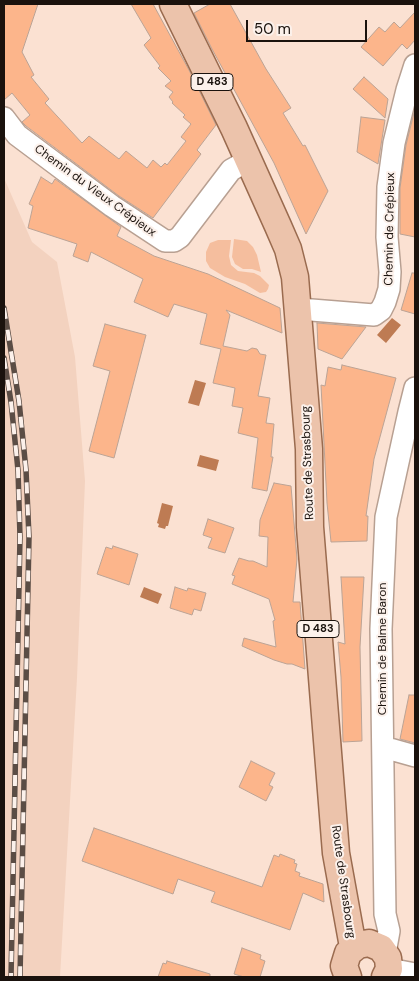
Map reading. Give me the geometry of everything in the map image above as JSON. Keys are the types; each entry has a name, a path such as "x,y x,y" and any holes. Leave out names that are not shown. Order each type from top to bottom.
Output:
{"main road":[{"name":"Route de Strasbourg","path":"174,4 249,160 288,249 295,277 309,449 310,528 336,853 376,958"},
{"path":"348,977 344,966 345,960 376,958"}],"street":[{"name":"Chemin de Crépieux","path":"299,309 374,315 385,302 389,289 390,272 387,238 388,187 394,143 411,92 415,65"},
{"name":"Chemin du Vieux Crépieux","path":"4,118 17,135 112,206 165,241 174,241 180,237 231,170 249,160"},
{"name":"Chemin de Balme Baron","path":"376,958 388,931 385,914 381,629 386,517 408,412 415,388"},
{"path":"383,747 415,756"},
{"path":"376,958 415,974"}],"shaded area":[{"path":"4,178 32,242 57,262 75,357 85,481 77,678 60,977 4,977"},
{"path":"234,239 247,241 253,247 261,272 243,269 235,264 232,257"},
{"path":"218,240 231,240 229,256 231,265 238,271 254,273 260,276 269,285 266,292 260,293 210,268 206,261 206,252 210,243"},
{"path":"392,318 401,325 386,343 377,335"},
{"path":"195,380 206,383 199,406 188,403"},
{"path":"200,455 219,460 216,471 197,466"},
{"path":"162,503 173,506 168,526 165,529 158,527 159,524 157,523"},
{"path":"144,587 162,594 158,604 140,597"}],"building":[{"path":"4,4 38,4 22,52 34,75 31,77 49,99 45,103 82,143 89,136 119,159 126,151 147,168 153,160 161,167 165,163 167,165 186,141 181,137 191,124 183,117 185,115 172,103 169,97 173,92 165,86 171,81 158,68 160,66 144,45 151,38 131,4 153,4 216,125 197,150 201,154 153,218 119,196 26,126 22,122 30,115 12,93 4,100"},
{"path":"210,4 230,4 266,69 291,108 283,113 303,146 305,145 328,191 306,234 274,163 194,13"},
{"path":"415,12 415,40 407,49 402,44 383,66 361,47 379,27 385,32 394,22 400,28"},
{"path":"364,77 388,99 385,118 353,89"},
{"path":"415,109 415,237 400,234 400,188 406,145"},
{"path":"361,117 385,120 378,164 357,152"},
{"path":"41,177 52,184 55,179 121,227 117,236 154,256 208,274 280,308 282,333 226,310 230,315 223,346 247,351 252,348 257,349 260,354 266,355 258,396 270,398 266,423 274,424 271,457 273,457 267,491 252,488 258,438 238,433 243,408 232,406 235,388 213,383 221,349 200,344 207,314 174,304 168,317 134,302 143,279 91,252 88,262 73,256 77,244 28,228 33,206 29,204"},
{"path":"412,273 415,273 415,314 401,310"},
{"path":"317,323 366,327 342,359 318,349"},
{"path":"105,324 146,335 114,458 89,451 110,371 93,366"},
{"path":"342,365 396,378 374,459 366,516 368,516 367,541 331,542 327,503 321,385 325,386 328,367 341,370"},
{"path":"274,483 291,486 297,559 293,602 300,602 305,669 274,660 242,646 244,638 276,647 273,621 275,620 269,599 232,584 235,576 232,575 239,558 267,567 268,537 259,536 260,520"},
{"path":"208,519 234,528 225,553 208,548 212,538 203,535"},
{"path":"113,546 138,554 129,585 97,574 106,547 112,549"},
{"path":"341,577 364,577 360,647 362,741 343,742 338,642 345,644"},
{"path":"175,587 187,591 188,588 206,593 201,611 194,609 192,615 170,608"},
{"path":"409,695 415,695 415,743 400,739"},
{"path":"251,761 275,773 269,785 273,787 266,801 239,787"},
{"path":"94,828 262,887 274,855 279,857 280,854 295,860 294,863 297,864 295,871 300,873 299,876 323,884 324,902 303,893 290,930 211,902 215,892 178,879 173,894 82,861"},
{"path":"242,948 261,955 260,959 265,961 260,977 244,977 234,974"},
{"path":"167,961 210,974 210,977 158,977 163,963 166,964"}],"railway":[{"path":"4,308 19,401 26,470 29,537 20,977"},
{"path":"4,358 18,470 20,537 11,977"}]}
